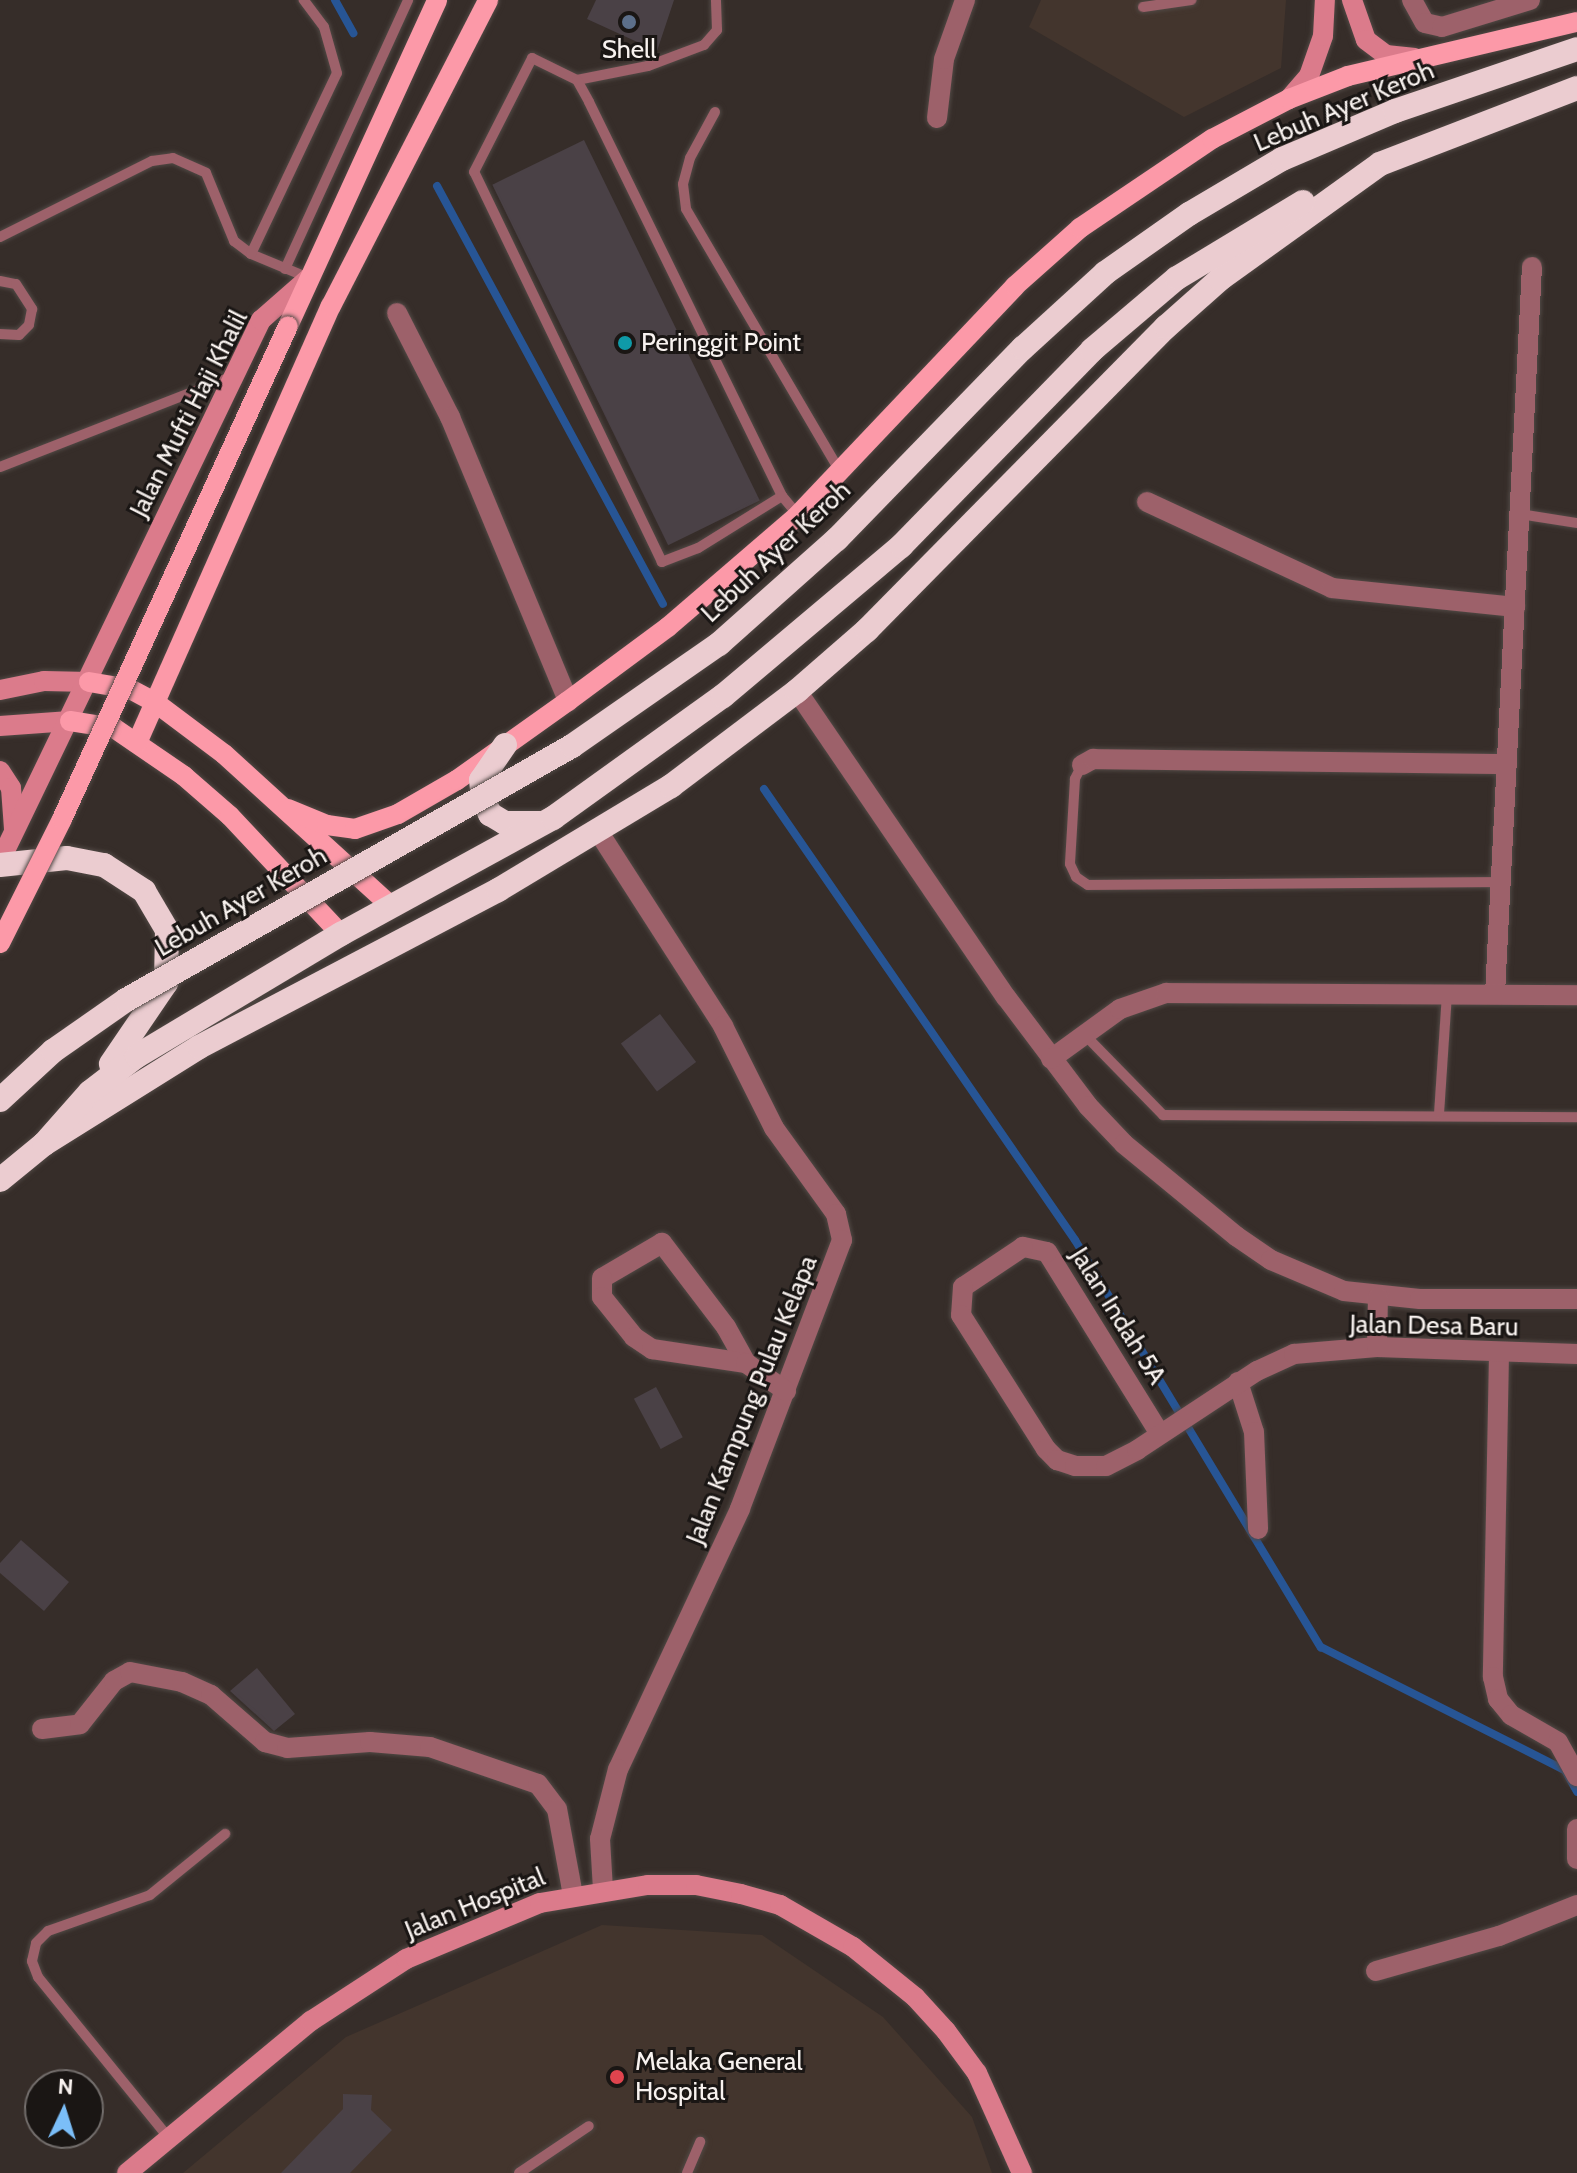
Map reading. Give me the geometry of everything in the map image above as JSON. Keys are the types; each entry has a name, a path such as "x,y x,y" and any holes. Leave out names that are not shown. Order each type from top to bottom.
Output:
{"highway":[{"name":"Lebuh Ayer Keroh","path":"0,1100 53,1051 126,1000 572,746 719,644 837,539 1023,348 1105,273 1189,214 1282,159 1395,111 1577,49"},
{"path":"90,1092 201,1015 553,818 810,626 901,546 1092,350 1177,278 1264,222 1380,164 1577,88"},
{"path":"0,1180 44,1144 199,1047 498,890 671,786 797,691 867,630 1166,327 1269,242 1380,164"},
{"path":"505,745 481,780 490,814 518,825 553,818"},
{"path":"0,863 67,858 104,865 144,891 167,930 170,957 166,983 90,1092 44,1144"}],"main road":[{"name":"Jalan Mufti Haji Khalil","path":"309,278 437,0"},
{"path":"137,743 331,306 488,0"},
{"path":"288,809 327,825 355,829 398,814 568,701 668,627 798,515 1004,297 1080,228 1146,180 1289,99 1418,58 1577,22"},
{"path":"0,943 62,819 309,278"},
{"path":"89,682 130,689 156,703 288,809 391,906"},
{"path":"70,721 114,728 230,816 341,934"}],"street":[{"path":"937,118 944,59 965,0"},
{"path":"1289,99 1309,76 1323,36 1325,0"},
{"path":"1352,0 1366,40 1386,55 1418,58"},
{"path":"1412,0 1425,23 1442,27 1530,0"},
{"path":"1495,994 1532,267"},
{"name":"Jalan Mufti Haji Khalil","path":"0,863 261,320 309,278"},
{"path":"397,313 450,417 568,701"},
{"path":"1147,502 1332,588 1515,607"},
{"path":"0,690 44,681 89,682"},
{"path":"797,691 1051,1059 1124,1144 1236,1236 1309,1279 1378,1297 1577,1299"},
{"path":"0,726 70,721"},
{"path":"1082,765 1093,759 1507,764"},
{"path":"0,771 11,788 14,833"},
{"name":"Jalan Kampung Pulau Kelapa","path":"598,831 723,1026 774,1128 836,1214 842,1240 834,1268 740,1509 618,1769 600,1839 603,1890"},
{"path":"1051,1059 1120,1009 1166,993 1577,995"},
{"path":"746,1363 652,1349 634,1337 602,1297 602,1278 662,1243 746,1363 786,1391"},
{"name":"Jalan Indah 5A","path":"1023,1247 1047,1252 1164,1431 1106,1466 1057,1460 961,1315 963,1287 1023,1247"},
{"path":"1377,1347 1378,1297"},
{"name":"Jalan Desa Baru","path":"1164,1431 1238,1382 1294,1354 1377,1347 1499,1354 1577,1354"},
{"path":"1499,1354 1493,1677 1498,1699 1511,1715 1558,1742 1577,1776"},
{"path":"1238,1382 1254,1432 1258,1529"},
{"path":"42,1729 80,1724 114,1681 130,1672 182,1682 211,1695 265,1742 287,1748 370,1742 430,1747 538,1784 557,1809 573,1895"},
{"path":"1576,1829 1577,1859"},
{"name":"Jalan Hospital","path":"127,2173 311,2021 406,1959 479,1925 573,1895 603,1890 696,1885 780,1905 853,1947 915,1997 946,2031 977,2073 1022,2173"},
{"path":"1376,1971 1499,1936 1577,1905"}],"lane":[{"path":"251,254 337,73 324,27 304,0"},
{"path":"285,269 408,0"},
{"path":"716,0 717,30 704,45 648,66 577,80 532,58 474,172 662,562 698,548 782,496"},
{"path":"1143,7 1191,0"},
{"path":"577,80 782,496 798,515"},
{"path":"715,112 690,158 683,184 686,209 840,472"},
{"path":"0,237 152,161 173,158 206,173 234,241 251,254 309,278"},
{"path":"0,281 16,284 32,309 29,325 19,335 0,334"},
{"path":"0,467 231,377"},
{"path":"1520,514 1577,523"},
{"path":"1082,765 1075,779 1070,864 1076,877 1088,885 1501,882"},
{"path":"1439,1114 1447,994"},
{"path":"1085,1035 1163,1115 1577,1117"},
{"path":"168,2137 38,1977 32,1961 36,1943 48,1931 150,1895 225,1834"},
{"path":"519,2173 589,2126"},
{"path":"687,2173 700,2142"}],"shaded area":[{"path":"1041,0 1286,0 1281,68 1184,117 1029,27"},
{"name":"Melaka General Hospital","path":"602,1925 762,1935 883,2017 972,2117 992,2173 183,2173 346,2037"}],"building":[{"name":"Shell","path":"596,0 674,0 657,51 587,19"},
{"name":"Peringgit Point","path":"584,140 760,500 668,545 492,185"},
{"path":"660,1014 696,1062 657,1091 621,1043"},
{"path":"656,1387 683,1437 661,1449 634,1399"},
{"path":"21,1540 69,1582 44,1611 0,1573 0,1563"},
{"path":"257,1668 295,1714 274,1731 230,1691"},
{"path":"343,2094 372,2095 371,2110 392,2130 350,2173 281,2173 343,2109"}],"waterway":[{"path":"335,0 353,33"},
{"path":"437,186 663,604"},
{"path":"764,789 1075,1240 1321,1647 1565,1770 1577,1792"}],"place":[{"name":"Shell","path":"629,22"},
{"name":"Peringgit Point","path":"625,343"},
{"name":"Melaka General Hospital","path":"617,2077"}]}
